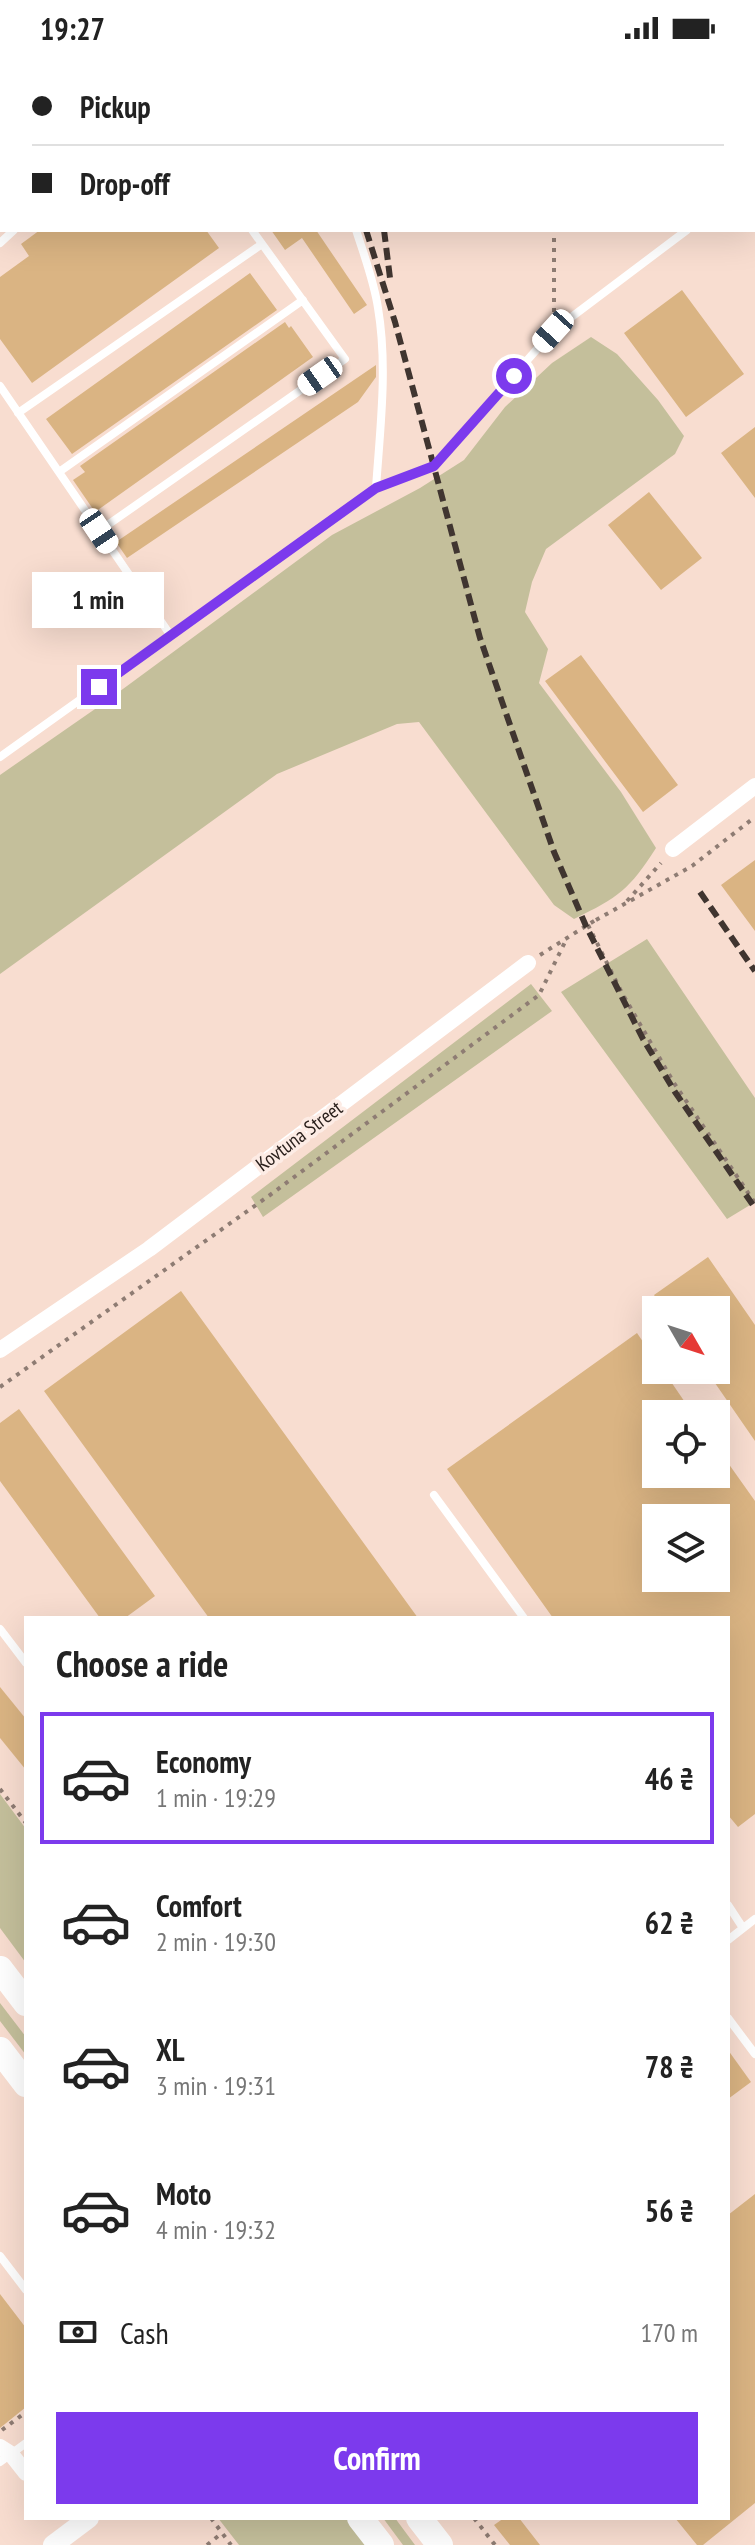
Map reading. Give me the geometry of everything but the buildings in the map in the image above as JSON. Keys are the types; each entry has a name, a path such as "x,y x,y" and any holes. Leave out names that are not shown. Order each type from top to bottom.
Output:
{"main road":[{"path":"0,1969 24,2000"},
{"path":"362,2520 381,2545"},
{"path":"421,2520 440,2545"}],"street":[{"path":"673,849 755,786"},
{"name":"Kovtuna Street","path":"0,1350 149,1249 528,963"},
{"path":"4,2454 24,2471"},
{"path":"53,2545 66,2525"}],"lane":[{"path":"99,531 345,359 253,232"},
{"path":"357,232 375,293 381,327 382,396 376,488"},
{"path":"0,757 376,488 434,466 553,331 684,232"},
{"path":"18,413 262,244"},
{"path":"59,472 303,300"},
{"path":"0,386 171,636"},
{"path":"434,1495 523,1616"},
{"path":"0,1629 24,1660"},
{"path":"730,1908 743,1928"},
{"path":"730,1938 755,1919"},
{"path":"730,2021 755,2054"},
{"path":"0,2256 24,2287"},
{"path":"4,2454 24,2444"}],"path":[{"path":"553,331 554,232"},
{"path":"528,963 598,916 692,866 755,817"},
{"path":"624,904 673,849"},
{"path":"588,925 622,993 674,1083 755,1203"},
{"path":"0,1387 270,1195 539,995 567,938"},
{"path":"0,1789 24,1820"},
{"path":"0,2432 24,2414"},
{"path":"212,2520 231,2545"},
{"path":"476,2520 495,2545"},
{"path":"207,2545 222,2533"}],"shaded area":[{"path":"591,337 617,354 658,400 684,436 675,454 546,549 532,582 525,612 548,649 539,683 621,792 656,848 630,883 613,898 574,919 554,905 419,722 397,724 277,774 0,974 0,775 108,700 332,535 420,488 464,460 505,407 552,363"},
{"path":"647,939 755,1098 755,1202 727,1219 561,992"},
{"path":"531,984 552,1011 263,1217 251,1197"},
{"path":"0,1794 24,1826 24,1960 0,1928"},
{"path":"0,2003 24,2034 24,2052 0,2021"},
{"path":"220,2520 350,2520 369,2545 239,2545"},
{"path":"384,2520 396,2520 415,2545 403,2545"}],"railway":[{"path":"367,232 395,322 480,638 554,852 586,926 643,1039 675,1092 755,1208"},
{"path":"384,232 390,278"},
{"path":"700,892 755,971"}],"route":[{"path":"99,687 376,488 434,466 514,376"}]}
